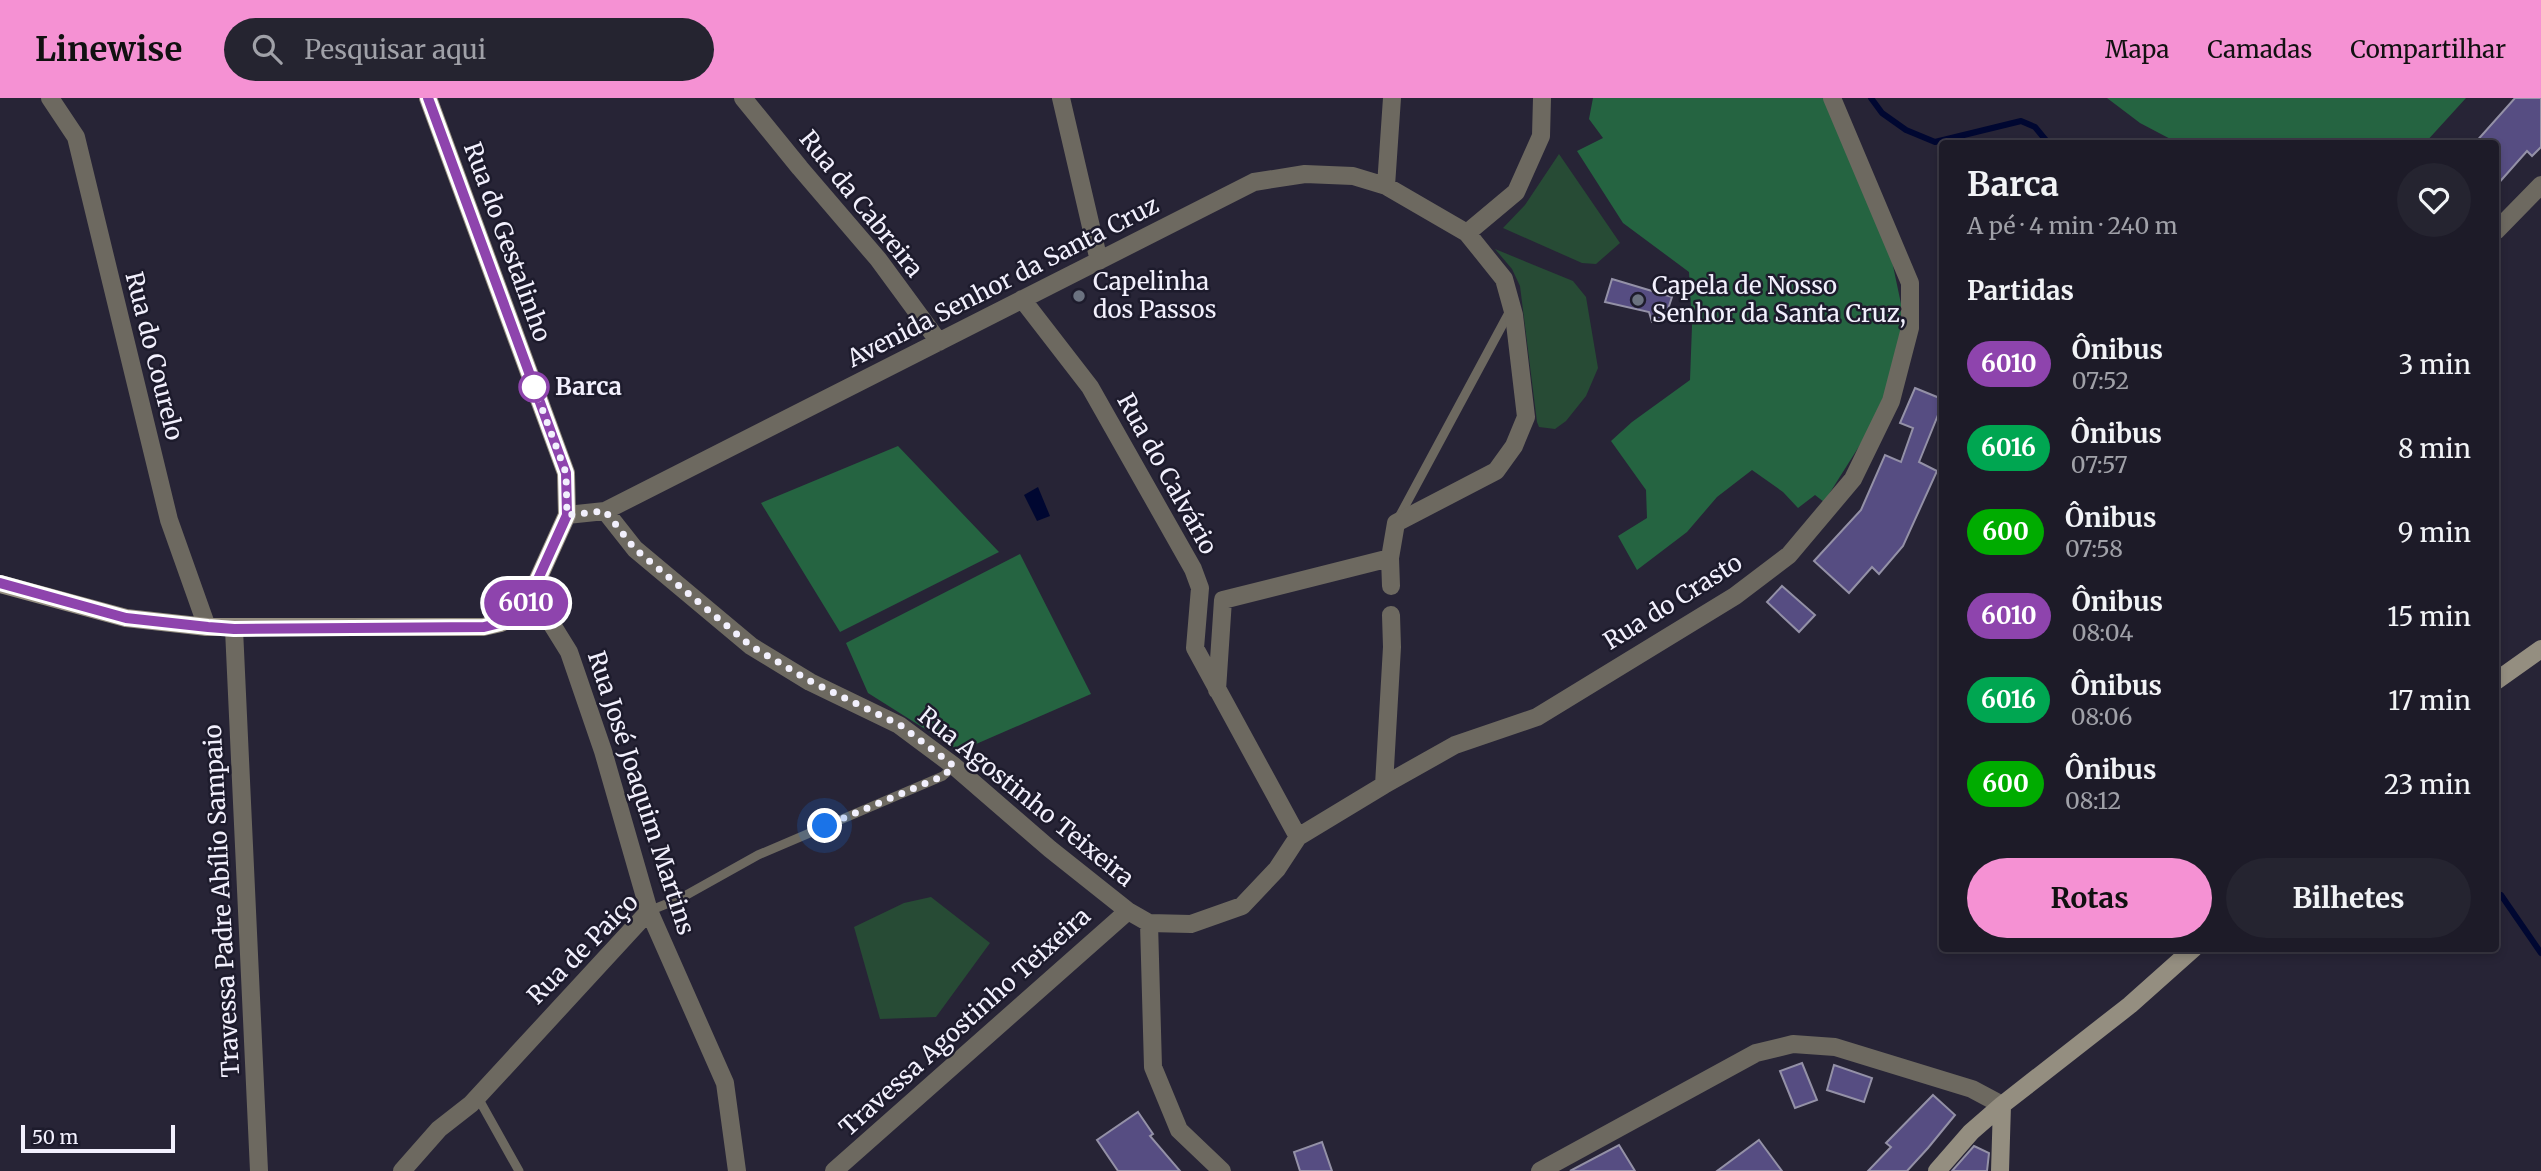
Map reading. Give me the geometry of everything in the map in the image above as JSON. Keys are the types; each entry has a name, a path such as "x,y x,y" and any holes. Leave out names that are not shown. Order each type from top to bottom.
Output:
{"street":[{"name":"Rua do Courelo","path":"50,98 76,137 169,520 208,627"},
{"name":"Rua do Gestalinho","path":"428,98 566,473 567,515 529,599"},
{"name":"Rua da Cabreira","path":"743,98 878,259 940,342"},
{"path":"1061,98 1099,261"},
{"path":"1386,186 1392,98"},
{"path":"1391,586 1390,558 1396,523 1496,471 1514,446 1525,417 1512,307 1504,279 1467,233 1516,192 1541,136 1542,98"},
{"name":"Rua do Crasto","path":"1149,923 1191,924 1242,906 1277,869 1298,837 1455,745 1537,718 1735,596 1789,555 1853,479 1891,401 1910,328 1910,283 1832,98"},
{"name":"Avenida Senhor da Santa Cruz","path":"567,515 605,511 1254,182 1305,174 1353,176 1386,186 1467,233"},
{"path":"2499,228 2541,185"},
{"name":"Rua do Calvário","path":"1022,299 1090,387 1194,569 1200,588 1195,648 1216,691 1298,837"},
{"name":"Rua Agostinho Teixeira","path":"605,511 635,549 751,646 810,681 900,725 954,766 1050,849 1128,911 1149,923"},
{"path":"1216,691 1223,600 1390,558"},
{"path":"0,584 126,618 234,629 484,627 500,623 517,614 529,599"},
{"name":"Rua José Joaquim Martins","path":"529,599 551,623 569,652 603,751 649,911 724,1083 737,1171"},
{"path":"1384,785 1392,647 1391,615"},
{"name":"Travessa Padre Abílio Sampaio","path":"234,629 258,1171"},
{"path":"2499,679 2541,649"},
{"name":"Rua de Paiço","path":"402,1171 439,1129 477,1096 649,911"},
{"name":"Travessa Agostinho Teixeira","path":"834,1171 1128,911"},
{"path":"1149,923 1153,1067 1179,1130 1222,1171"},
{"path":"1937,1171 1971,1132 2002,1105 2130,1005 2190,952"},
{"path":"1540,1171 1756,1053 1793,1044 1835,1048 1972,1088 2002,1105"},
{"path":"2000,1171 2002,1105"}],"lane":[{"path":"1396,523 1512,307"},
{"name":"Rua de Paiço","path":"649,911 681,898 758,855 943,776 954,766"},
{"path":"477,1096 519,1171"}],"green space":[{"path":"1593,98 1826,98 1892,261 1904,318 1892,394 1824,502 1815,495 1798,508 1783,492 1752,470 1717,497 1687,532 1637,570 1618,536 1647,518 1646,490 1611,441 1632,422 1690,380 1692,326 1689,272 1623,223 1577,151 1603,138 1589,119"},
{"path":"2107,98 2466,98 2428,140 2172,140 2140,123"},
{"path":"1559,154 1620,243 1596,264 1582,263 1503,228 1525,205"},
{"path":"1495,249 1573,281 1586,297 1598,368 1586,396 1566,421 1555,429 1539,427 1537,422 1520,286 1512,269"},
{"path":"898,446 999,552 840,632 761,503"},
{"path":"1020,554 1091,694 960,751 868,693 846,643"},
{"path":"931,897 990,943 936,1017 880,1019 854,927 904,903"}],"water":[{"path":"1038,487 1050,516 1037,521 1024,495"}],"building":[{"path":"2515,98 2541,98 2541,147 2532,156 2527,151 2499,183 2499,140 2478,140"},
{"name":"Capela de Nosso Senhor da Santa Cruz,","path":"1612,279 1672,297 1664,321 1652,322 1649,312 1605,302"},
{"path":"1915,388 1939,398 1939,412 1919,462 1937,471 1903,546 1879,574 1872,567 1849,593 1814,561 1861,510 1885,455 1901,462 1913,428 1900,423"},
{"path":"1782,586 1815,615 1799,632 1767,602"},
{"path":"1802,1063 1817,1100 1795,1108 1780,1071"},
{"path":"1834,1065 1872,1078 1864,1102 1827,1090"},
{"path":"1933,1095 1955,1115 1928,1148 1907,1171 1868,1171 1891,1147 1886,1143"},
{"path":"1138,1112 1153,1134 1150,1136 1180,1171 1118,1171 1097,1140"},
{"path":"1759,1140 1782,1171 1717,1171"},
{"path":"1322,1142 1332,1171 1300,1171 1294,1152"},
{"path":"1619,1145 1635,1171 1570,1171"},
{"path":"1974,1146 1989,1153 1987,1171 1952,1171"}],"waterway":[{"path":"1871,98 1882,113 1906,130 1935,142 1939,141"},
{"path":"1943,140 2021,121 2035,127 2046,140"},
{"path":"2499,895 2541,953"}],"bus line":[{"name":"6010","path":"0,583 126,618 234,629 484,627 500,623 517,614 529,599 567,515 566,473 428,98"}],"place":[{"name":"Capelinha dos Passos","path":"1079,296"},
{"name":"Capela de Nosso Senhor da Santa Cruz,","path":"1638,300"},
{"name":"Barca","path":"534,387"}],"route":[{"path":"534,387 566,473 567,515 605,511 635,549 751,646 810,681 900,725 954,766 943,776 825,826"}]}
